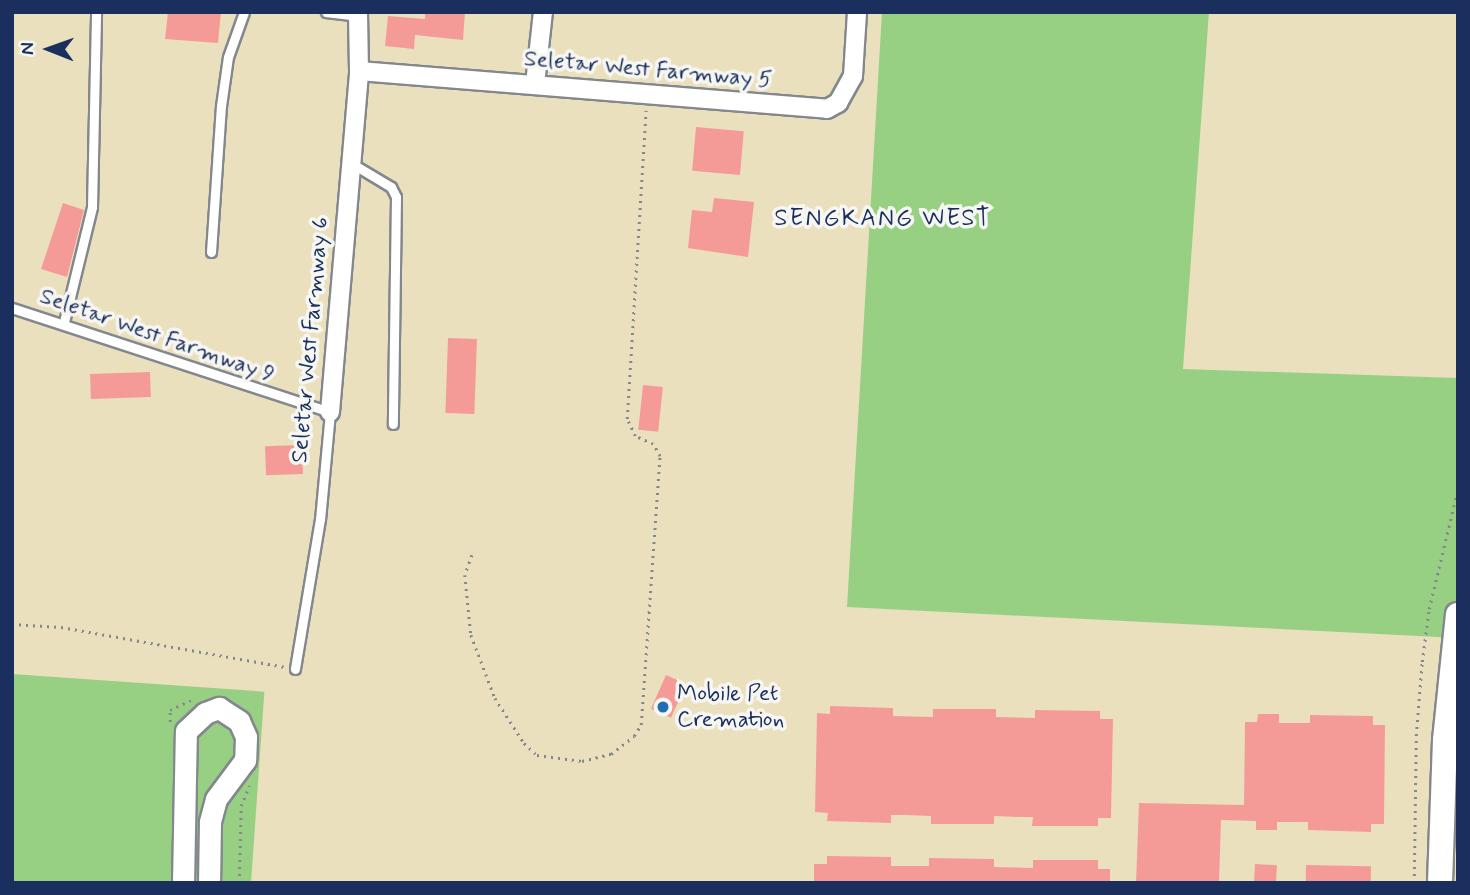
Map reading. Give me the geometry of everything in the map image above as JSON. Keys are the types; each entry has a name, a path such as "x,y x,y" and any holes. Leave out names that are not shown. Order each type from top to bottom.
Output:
{"main road":[{"path":"1440,883 1445,740 1458,615"}],"street":[{"path":"536,85 543,12"},
{"name":"Seletar West Farmway 5","path":"359,71 827,108 838,103 853,76 857,12"},
{"name":"Seletar West Farmway 6","path":"330,412 359,71 359,14"},
{"path":"183,883 186,731 205,713 219,708 239,721 246,737 245,760 216,799 209,822 209,883"}],"lane":[{"path":"64,322 92,207 96,12"},
{"path":"211,252 221,106 228,57 244,12"},
{"path":"326,12 359,14"},
{"path":"351,163 391,187 396,197 393,424"},
{"name":"Seletar West Farmway 9","path":"12,308 64,322 330,412"},
{"name":"Seletar West Farmway 6","path":"295,669 320,519 330,412"}],"path":[{"path":"472,555 465,575 471,635 495,698 524,743 537,755 582,761 611,754 635,736 641,725 660,456 653,444 635,436 626,418 647,95"},
{"path":"1413,883 1416,736 1422,662 1429,610 1458,488"},
{"path":"12,624 61,627 295,669"},
{"path":"239,883 241,806"}],"green space":[{"path":"882,12 1209,12 1183,369 1458,378 1458,638 847,607"},
{"path":"12,674 264,692 251,883 12,883"}],"building":[{"path":"168,12 221,12 218,43 165,39"},
{"path":"425,12 465,12 463,40 415,35 414,49 385,46 388,16 425,19"},
{"path":"696,127 744,131 740,175 692,171"},
{"path":"714,198 754,202 748,257 688,248 692,210 712,212"},
{"path":"63,203 84,210 67,277 41,269"},
{"path":"448,338 477,339 474,414 445,413"},
{"path":"150,372 151,397 91,399 90,374"},
{"path":"643,385 663,387 658,432 638,430"},
{"path":"302,445 303,474 266,475 265,446"},
{"path":"666,675 686,684 671,718 651,709"},
{"path":"830,706 893,708 893,716 933,717 933,709 996,709 996,717 1035,718 1035,710 1100,711 1100,719 1113,719 1111,818 1098,818 1098,826 1032,826 1033,817 994,816 994,824 931,824 931,816 904,815 891,815 891,823 827,821 828,813 815,812 817,713 830,714"},
{"path":"1258,714 1279,714 1279,723 1310,723 1310,715 1373,716 1373,725 1385,725 1384,824 1371,824 1371,832 1308,830 1308,822 1277,822 1277,830 1256,830 1256,821 1221,820 1219,883 1136,883 1139,803 1244,805 1245,722 1257,722"},
{"path":"827,856 891,857 891,866 929,866 929,858 994,859 994,867 1033,868 1033,860 1098,860 1098,869 1110,869 1110,883 814,883 814,864 827,864"},
{"path":"1255,864 1277,865 1276,883 1254,883"},
{"path":"1306,865 1371,866 1371,883 1306,883"}],"place":[{"name":"Mobile Pet Cremation","path":"663,707"}],"district":[{"name":"SENGKANG WEST","path":"883,219"}]}
